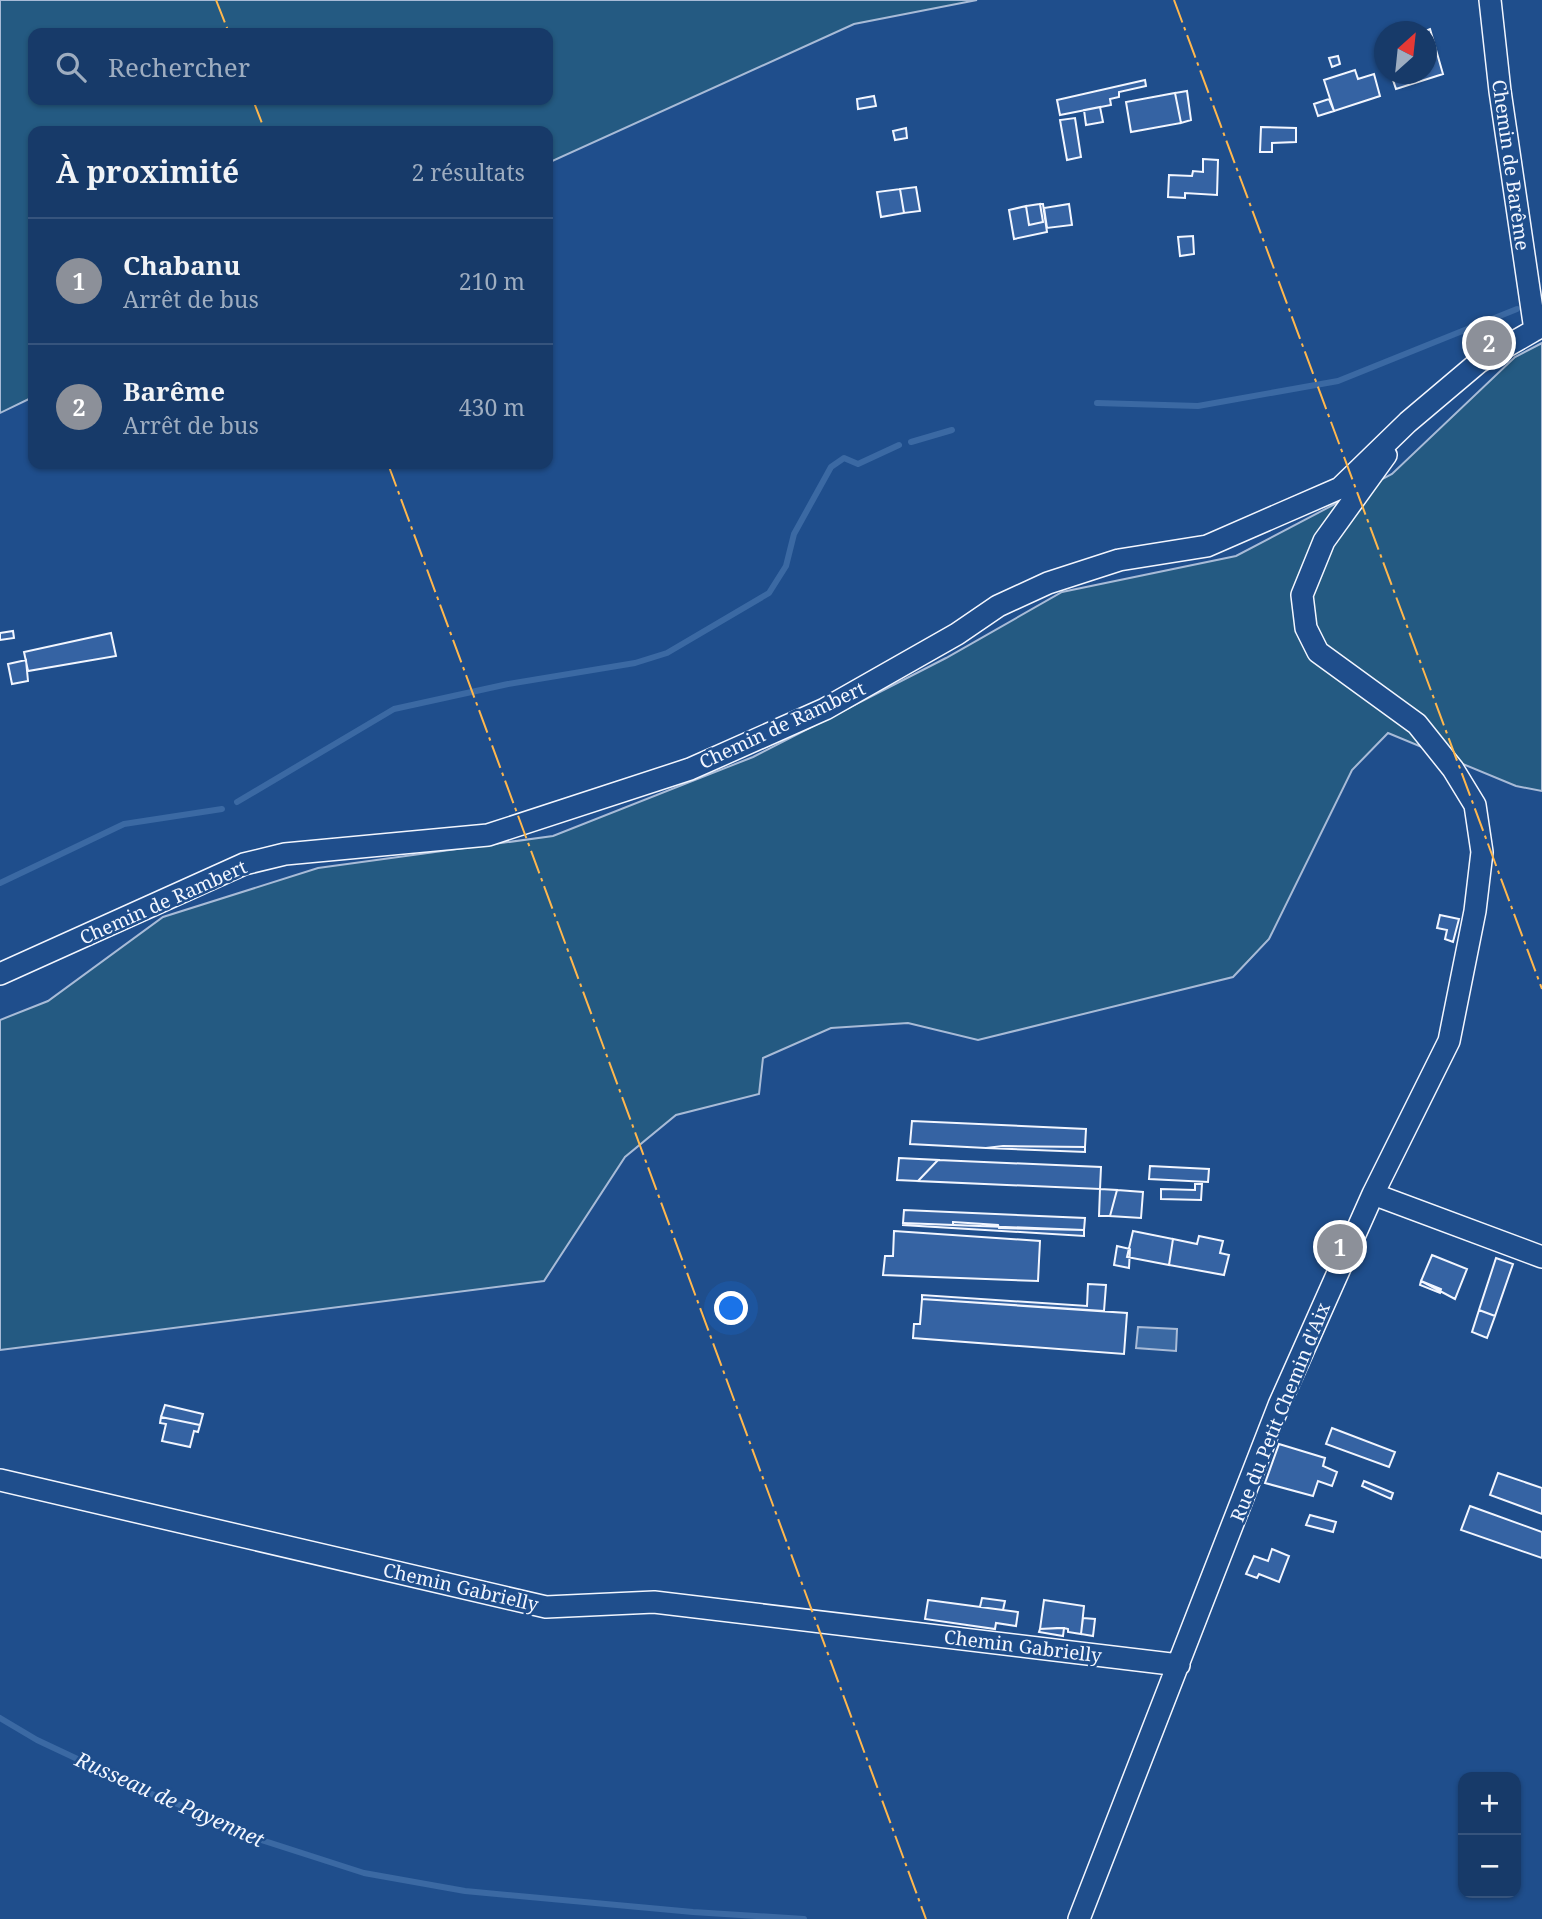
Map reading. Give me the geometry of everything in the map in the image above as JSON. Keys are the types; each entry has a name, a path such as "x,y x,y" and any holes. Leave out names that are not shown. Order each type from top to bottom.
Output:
{"street":[{"name":"Chemin de Barême","path":"1490,0 1500,91 1538,328"},
{"name":"Chemin de Rambert","path":"0,974 244,864 285,854 488,835 690,769 825,709 957,634 998,606 1048,583 1119,560 1208,546 1340,488 1408,422 1479,362 1538,328"},
{"name":"Rue du Petit Chemin d'Aix","path":"1079,1919 1279,1405 1373,1194 1449,1041 1475,911 1482,852 1475,805 1453,769 1417,724 1318,652 1306,628 1302,595 1324,541 1408,422"},
{"path":"1373,1194 1542,1258"},
{"name":"Chemin Gabrielly","path":"0,1480 546,1607 654,1602 1179,1665"}],"shaded area":[{"path":"0,0 977,0 854,24 553,161 553,126 28,126 28,399 0,413"},
{"path":"1542,343 1542,791 1516,786 1388,733 1352,770 1269,939 1233,977 978,1040 908,1023 831,1028 763,1058 759,1094 676,1115 625,1157 544,1281 0,1350 0,1020 48,1001 163,917 318,868 553,836 753,757 946,658 1062,592 1236,556 1392,474 1515,357"},
{"path":"1138,1327 1177,1329 1176,1351 1136,1348"}],"building":[{"path":"1437,53 1443,74 1437,76"},
{"path":"1338,56 1340,64 1332,67 1329,58"},
{"path":"1355,70 1358,79 1374,74 1374,84 1377,84 1380,96 1334,111 1324,80"},
{"path":"1145,80 1146,86 1119,92 1119,97 1110,99 1111,105 1060,115 1057,100"},
{"path":"1394,84 1412,84 1396,89"},
{"path":"1187,91 1191,120 1181,123 1175,93"},
{"path":"1175,93 1181,123 1131,132 1126,102"},
{"path":"874,96 876,106 858,109 857,99"},
{"path":"1329,99 1334,111 1318,116 1314,104"},
{"path":"1100,107 1103,122 1086,125 1084,110"},
{"path":"1075,118 1081,157 1067,160 1060,120"},
{"path":"1261,127 1296,128 1296,142 1272,143 1272,152 1260,152"},
{"path":"906,128 907,138 895,140 893,131"},
{"path":"1203,159 1218,160 1217,195 1185,193 1185,198 1168,197 1169,175 1192,176 1193,171 1203,172"},
{"path":"916,187 920,211 904,213 900,189"},
{"path":"900,189 904,213 881,217 877,192"},
{"path":"1040,204 1043,222 1029,225 1026,206"},
{"path":"1040,204 1043,204 1047,232 1014,239 1009,210 1026,206 1029,225 1043,222"},
{"path":"1069,204 1072,225 1047,228 1044,208"},
{"path":"1193,236 1194,254 1180,256 1178,237"},
{"path":"13,631 14,638 0,640 0,633"},
{"path":"111,633 116,656 28,671 24,652"},
{"path":"26,660 28,681 12,684 8,664"},
{"path":"1440,915 1459,919 1453,942 1445,939 1447,930 1437,928"},
{"path":"912,1121 1086,1129 1085,1147 986,1148 910,1144"},
{"path":"1085,1147 1085,1152 986,1148"},
{"path":"899,1158 938,1160 918,1181 897,1180"},
{"path":"938,1160 1101,1167 1100,1189 918,1181"},
{"path":"1150,1166 1209,1169 1208,1182 1149,1179"},
{"path":"1195,1184 1202,1184 1201,1200 1161,1199 1161,1189 1195,1190"},
{"path":"1100,1189 1117,1190 1110,1216 1099,1216"},
{"path":"1117,1190 1143,1192 1141,1218 1110,1216"},
{"path":"904,1210 1085,1218 1084,1230 903,1223"},
{"path":"953,1222 998,1225 999,1228 1084,1230 1084,1236 903,1225 953,1225"},
{"path":"894,1231 1040,1241 1038,1281 883,1275 885,1256 893,1256"},
{"path":"1133,1231 1173,1239 1169,1265 1127,1257"},
{"path":"1199,1236 1223,1241 1220,1253 1229,1255 1224,1275 1169,1265 1173,1239 1197,1244"},
{"path":"1117,1246 1130,1249 1129,1268 1114,1265"},
{"path":"1432,1255 1467,1269 1455,1299 1421,1281"},
{"path":"1496,1258 1513,1264 1495,1316 1479,1310"},
{"path":"1421,1281 1441,1289 1440,1293 1420,1285"},
{"path":"1088,1284 1106,1285 1104,1311 922,1299 922,1295 1087,1306"},
{"path":"922,1299 1127,1313 1124,1354 913,1338 914,1324 920,1324"},
{"path":"1479,1310 1495,1316 1487,1338 1472,1332"},
{"path":"165,1405 203,1414 200,1425 161,1417"},
{"path":"161,1417 200,1425 198,1432 194,1431 190,1447 162,1441 166,1424 160,1423"},
{"path":"1332,1428 1395,1452 1389,1467 1326,1444"},
{"path":"1279,1444 1325,1458 1323,1466 1337,1472 1332,1486 1318,1481 1313,1496 1265,1483"},
{"path":"1498,1473 1542,1488 1542,1514 1490,1495"},
{"path":"1364,1481 1393,1493 1391,1499 1362,1486"},
{"path":"1470,1506 1542,1532 1542,1558 1461,1530"},
{"path":"1310,1515 1336,1522 1333,1532 1306,1525"},
{"path":"1272,1549 1289,1556 1279,1582 1259,1574 1257,1578 1246,1574 1254,1556 1268,1561"},
{"path":"982,1598 1005,1601 1003,1610 980,1607"},
{"path":"928,1600 1018,1612 1016,1626 996,1623 995,1629 925,1619"},
{"path":"1044,1600 1084,1606 1081,1634 1068,1632 1068,1629 1064,1628 1040,1629"},
{"path":"1083,1618 1095,1619 1093,1636 1081,1634"},
{"path":"1064,1628 1063,1636 1039,1632 1040,1629"}],"waterway":[{"path":"1097,403 1198,406 1338,381 1517,309"},
{"path":"911,442 952,430"},
{"path":"237,802 394,709 508,684 635,663 667,653 769,593 786,566 794,534 831,467 844,458 858,464 899,445"},
{"path":"0,883 124,824 222,809"},
{"name":"Russeau de Payennet","path":"0,1718 37,1740 156,1796 214,1818 246,1835 364,1873 465,1891 693,1912 804,1919"}],"power":[{"path":"216,0 227,28"},
{"path":"1174,0 1542,989"},
{"path":"255,105 263,126"},
{"path":"390,469 926,1919"}],"place":[{"name":"Barême","path":"1489,343"},
{"name":"Chabanu","path":"1340,1247"}]}
